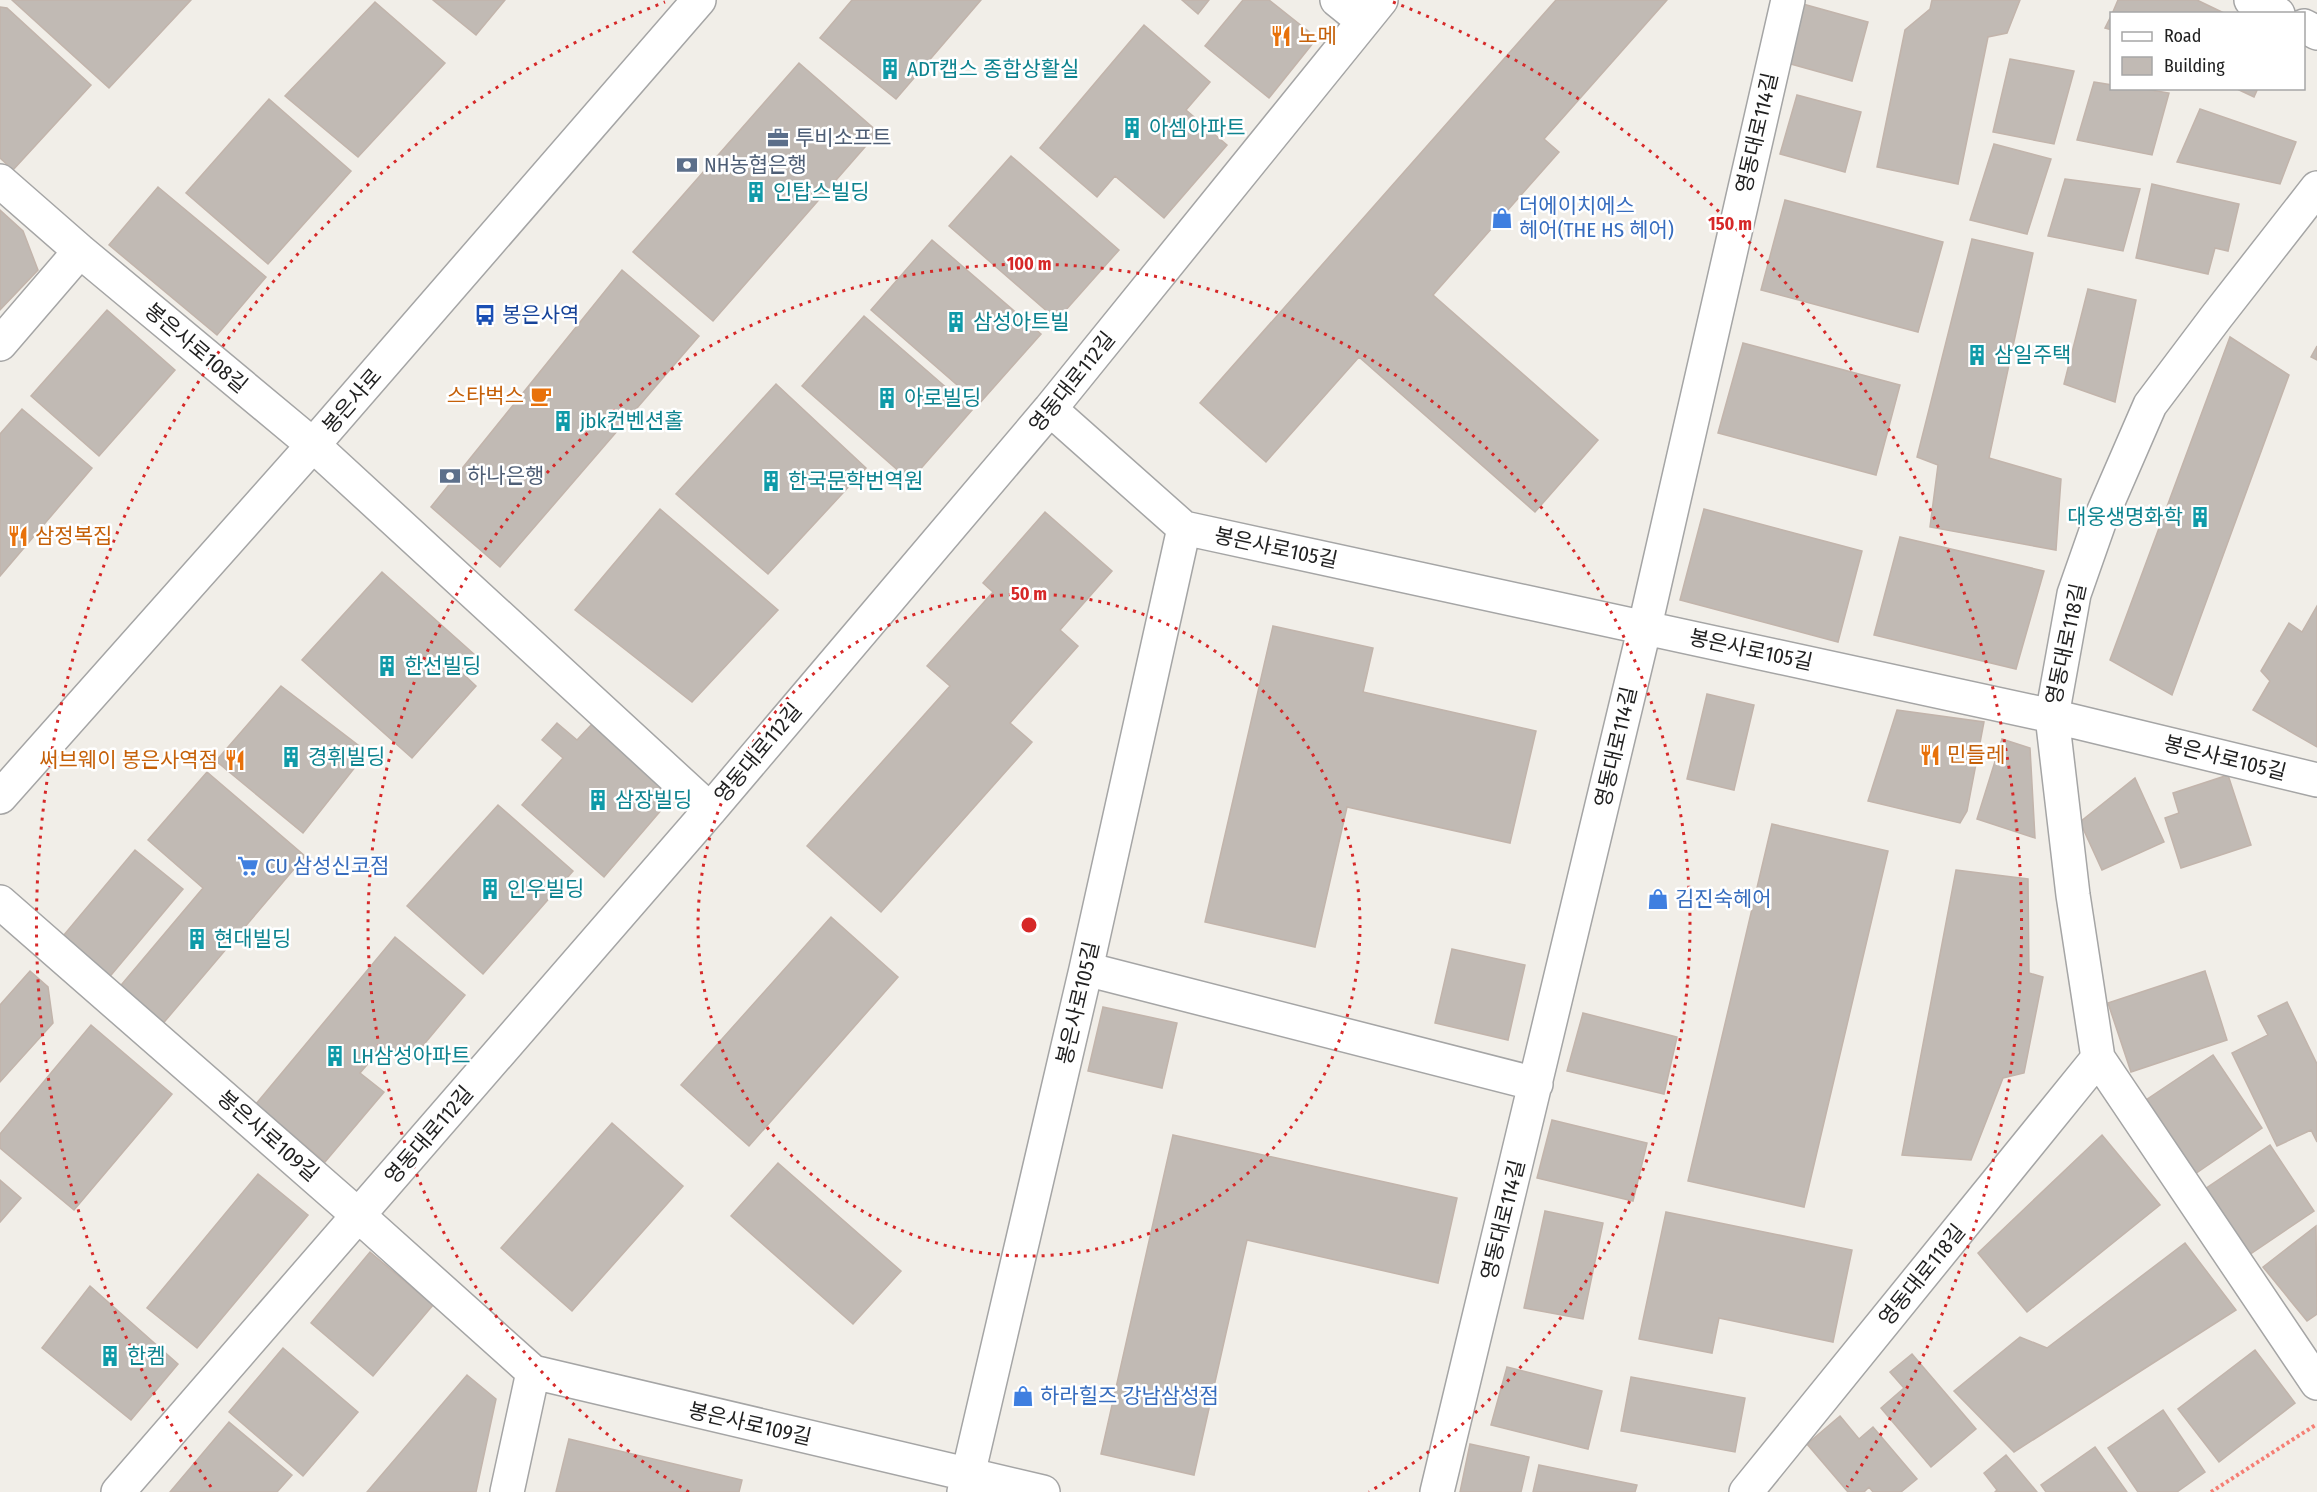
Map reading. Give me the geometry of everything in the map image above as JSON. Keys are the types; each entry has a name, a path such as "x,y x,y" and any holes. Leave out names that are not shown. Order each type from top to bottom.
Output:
{"street":[{"name":"봉은사로","path":"0,797 313,445 699,0"},
{"path":"1337,0 1372,11"},
{"name":"영동대로114길","path":"1437,1492 1645,626 1788,0"},
{"path":"2251,0 2274,12"},
{"name":"영동대로112길","path":"118,1492 710,810 1050,409 1372,11"},
{"name":"봉은사로108길","path":"0,181 80,251 313,445 710,810"},
{"name":"영동대로118길","path":"2317,189 2217,315 2150,405 2100,520 2074,594 2052,716 2073,896 2098,1058 2317,1383"},
{"path":"0,344 80,251"},
{"name":"봉은사로105길","path":"1050,409 1184,528 1645,626 2052,716 2317,780"},
{"name":"봉은사로105길","path":"966,1484 1086,969 1184,528"},
{"name":"봉은사로109길","path":"0,902 359,1216 533,1372 966,1484 1043,1492"},
{"path":"1086,969 1536,1084"},
{"name":"영동대로118길","path":"1746,1492 2098,1058"},
{"path":"507,1492 533,1372"}],"path":[{"path":"2211,1492 2317,1424"}],"building":[{"path":"12,0 191,0 109,88"},
{"path":"433,0 505,0 476,35"},
{"name":"ADT캡스 종합상활실","path":"852,0 981,0 896,99 820,38"},
{"path":"1182,0 1209,0 1198,14"},
{"path":"1243,0 1269,0 1317,38 1269,98 1205,46"},
{"path":"1556,0 1667,0 1544,139 1559,152 1433,295 1598,440 1535,512 1359,357 1266,462 1200,403"},
{"path":"1932,0 2020,0 2007,33 1988,37 1958,184 1877,167 1905,30 1930,9"},
{"path":"2118,0 2197,0 2222,12 2113,12"},
{"path":"375,2 445,63 358,157 285,96"},
{"path":"1803,4 1868,22 1852,81 1787,63"},
{"path":"0,7 7,8 91,85 13,170 0,158"},
{"path":"2110,18 2110,29 2105,28"},
{"name":"아셈아파트","path":"1144,25 1210,82 1186,110 1227,145 1164,218 1115,176 1097,197 1040,148"},
{"path":"2010,59 2074,71 2054,144 1993,132"},
{"name":"인탑스빌딩","path":"799,63 878,132 713,321 633,252"},
{"path":"2094,82 2110,85 2110,90 2151,90 2169,93 2152,155 2077,140"},
{"path":"2239,90 2257,90 2254,97"},
{"path":"1797,95 1861,112 1845,172 1780,154"},
{"path":"269,99 351,171 268,264 186,193"},
{"path":"2200,109 2296,142 2280,184 2177,162"},
{"path":"1994,144 2051,159 2027,234 1970,220"},
{"path":"1011,156 1119,250 1057,320 949,226"},
{"path":"2065,179 2140,189 2123,251 2048,236"},
{"path":"2152,184 2239,204 2228,251 2215,248 2208,274 2136,258"},
{"path":"158,187 266,277 217,335 109,245"},
{"path":"1785,200 1943,242 1918,332 1761,290"},
{"path":"0,210 23,231 38,270 0,310"},
{"name":"삼일주택","path":"1972,239 2033,253 1989,458 2061,479 2056,550 1930,527 1938,465 1917,457"},
{"name":"삼성아트빌","path":"932,240 1041,334 979,404 871,310"},
{"name":"jbk컨벤션홀","path":"622,270 699,336 500,567 431,507"},
{"path":"2088,289 2136,300 2115,402 2064,384"},
{"path":"107,310 175,370 99,456 31,396"},
{"name":"아로빌딩","path":"864,316 972,410 910,481 802,386"},
{"name":"대웅생명화학","path":"2230,337 2289,375 2172,695 2110,660"},
{"path":"1743,343 1900,385 1876,475 1718,433"},
{"path":"2317,346 2317,360 2311,357"},
{"name":"한국문학번역원","path":"776,384 866,468 768,574 676,494"},
{"path":"22,409 92,468 0,576 0,434"},
{"path":"660,509 778,610 692,702 575,610"},
{"path":"1704,509 1862,551 1838,642 1680,600"},
{"path":"1045,512 1112,571 1060,630 1078,646 1010,723 1032,742 881,912 807,846 950,686 927,666 993,592 983,583"},
{"path":"1900,537 2044,571 2016,669 1874,635"},
{"name":"한선빌딩","path":"382,572 475,655 460,671 476,686 412,758 302,660"},
{"path":"2317,606 2317,747 2253,710 2270,681 2261,671 2289,623 2302,632"},
{"path":"1273,626 1373,648 1363,692 1536,731 1510,843 1347,807 1315,947 1205,922"},
{"name":"경휘빌딩","path":"281,686 367,752 303,833 216,761"},
{"path":"1707,694 1754,705 1734,790 1687,779"},
{"path":"1897,710 1984,722 1967,811 1960,823 1868,801"},
{"name":"삼장빌딩","path":"557,723 577,740 592,724 674,795 604,877 522,805 563,758 542,740"},
{"path":"2002,739 2030,748 2035,838 1977,819"},
{"name":"현대빌딩","path":"207,772 305,856 160,1027 117,990 203,888 148,840"},
{"path":"2228,775 2251,845 2181,868 2165,818 2179,813 2173,793"},
{"path":"2135,778 2164,842 2102,870 2080,822"},
{"name":"인우빌딩","path":"498,805 573,871 483,974 407,906"},
{"path":"1772,824 1888,851 1804,1207 1688,1181"},
{"path":"135,850 183,889 107,980 59,941"},
{"path":"1956,870 2028,879 2029,973 2043,977 2024,1073 2003,1078 1971,1160 1902,1155"},
{"path":"831,917 898,977 749,1146 681,1085"},
{"name":"LH삼성아파트","path":"395,937 465,995 406,1066 383,1046 360,1073 384,1092 325,1162 256,1104"},
{"path":"1452,949 1525,965 1508,1040 1435,1023"},
{"path":"30,971 48,987 53,1023 0,1082 0,1005"},
{"path":"2205,971 2227,1040 2131,1072 2108,1003"},
{"path":"2287,1002 2317,1064 2317,1142 2311,1130 2277,1146 2232,1053 2268,1035 2258,1016"},
{"path":"1103,1007 1177,1023 1162,1088 1088,1071"},
{"path":"1583,1013 1677,1037 1664,1094 1567,1071"},
{"path":"91,1025 172,1094 74,1210 0,1148 0,1134"},
{"path":"2213,1055 2262,1128 2192,1176 2143,1102"},
{"path":"1552,1120 1647,1143 1633,1201 1537,1178"},
{"path":"612,1123 683,1186 572,1311 501,1248"},
{"path":"1173,1135 1457,1198 1438,1283 1247,1240 1194,1475 1101,1454"},
{"path":"2102,1135 2160,1205 2027,1312 1978,1253"},
{"path":"2270,1145 2314,1211 2246,1257 2202,1191"},
{"path":"778,1163 901,1271 853,1324 731,1216"},
{"path":"258,1174 308,1215 197,1348 147,1308"},
{"path":"0,1180 21,1198 0,1222"},
{"path":"1545,1211 1603,1223 1583,1319 1524,1308"},
{"path":"1666,1212 1852,1250 1833,1342 1719,1318 1712,1353 1639,1339"},
{"path":"2316,1226 2317,1314 2307,1321 2263,1267"},
{"path":"2185,1243 2236,1310 2014,1452 1954,1391 2020,1337 2047,1348"},
{"path":"370,1252 433,1305 373,1376 311,1323"},
{"name":"한켐","path":"90,1286 178,1364 131,1420 42,1348"},
{"path":"283,1348 358,1412 303,1476 229,1412"},
{"path":"2255,1350 2295,1403 2219,1462 2178,1409"},
{"path":"1912,1354 1976,1429 1931,1467 1881,1408 1904,1388 1890,1372"},
{"path":"1507,1367 1602,1391 1588,1449 1491,1425"},
{"path":"467,1375 496,1399 476,1492 367,1492"},
{"path":"1631,1377 1745,1398 1735,1452 1621,1431"},
{"path":"2163,1410 2205,1472 2177,1492 2138,1492 2108,1448"},
{"path":"1840,1416 1859,1439 1873,1427 1917,1479 1901,1492 1873,1492 1869,1487 1864,1492 1848,1492 1807,1444"},
{"path":"229,1422 292,1475 277,1492 170,1492"},
{"path":"569,1439 742,1480 739,1492 556,1492"},
{"path":"1470,1444 1529,1457 1521,1492 1460,1492"},
{"path":"2095,1447 2127,1492 2046,1492 2041,1485"},
{"path":"2006,1455 2037,1492 1995,1492 1997,1490 1984,1473"},
{"path":"1539,1465 1637,1485 1635,1492 1533,1492"}],"place":[{"name":"노메","path":"1281,36"},
{"name":"ADT캡스 종합상활실","path":"890,69"},
{"name":"아셈아파트","path":"1132,128"},
{"name":"투비소프트","path":"778,138"},
{"name":"NH농협은행","path":"687,165"},
{"name":"인탑스빌딩","path":"756,192"},
{"name":"더에이치에스 헤어(THE HS 헤어)","path":"1502,218"},
{"name":"봉은사역","path":"485,315"},
{"name":"삼성아트빌","path":"956,322"},
{"name":"삼일주택","path":"1977,355"},
{"name":"스타벅스","path":"541,396"},
{"name":"아로빌딩","path":"887,398"},
{"name":"jbk컨벤션홀","path":"563,421"},
{"name":"하나은행","path":"450,476"},
{"name":"한국문학번역원","path":"771,481"},
{"name":"대웅생명화학","path":"2200,517"},
{"name":"삼정복집","path":"18,536"},
{"name":"한선빌딩","path":"387,666"},
{"name":"민들레","path":"1930,755"},
{"name":"경휘빌딩","path":"291,757"},
{"name":"써브웨이 봉은사역점","path":"235,760"},
{"name":"삼장빌딩","path":"598,800"},
{"name":"CU 삼성신코점","path":"248,866"},
{"name":"인우빌딩","path":"490,889"},
{"name":"김진숙헤어","path":"1658,899"},
{"name":"현대빌딩","path":"197,939"},
{"name":"LH삼성아파트","path":"335,1056"},
{"name":"한켐","path":"110,1356"},
{"name":"하라힐즈 강남삼성점","path":"1023,1396"}]}
